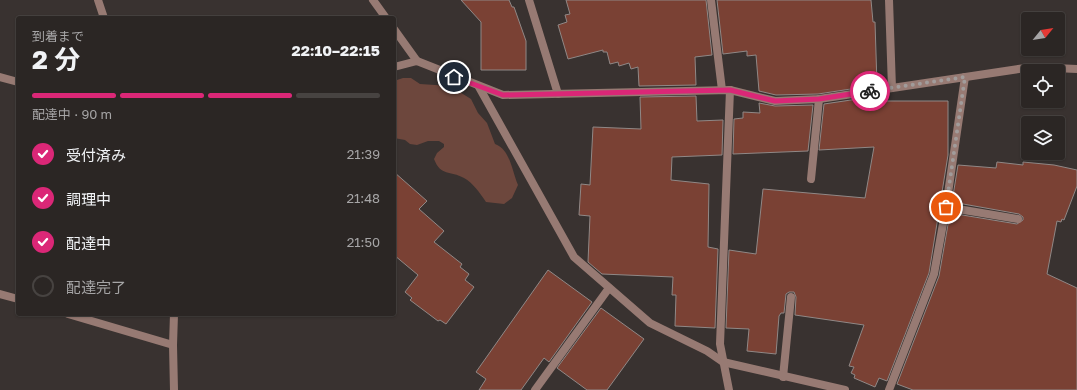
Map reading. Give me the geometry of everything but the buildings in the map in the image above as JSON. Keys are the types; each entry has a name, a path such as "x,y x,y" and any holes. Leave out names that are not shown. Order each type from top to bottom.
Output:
{"street":[{"path":"98,0 103,16"},
{"path":"373,0 385,16"},
{"path":"529,0 558,94"},
{"path":"711,0 726,90 720,344 728,390"},
{"path":"889,0 892,88"},
{"path":"396,32 417,61 503,95 726,90 775,101 819,99 1032,67 1077,69"},
{"path":"396,66 417,61"},
{"path":"0,77 16,81"},
{"path":"889,390 934,274 946,207 965,77"},
{"path":"480,87 574,257 650,323 707,351 723,362 783,377 846,390"},
{"path":"811,179 819,99"},
{"path":"946,207 1018,219"},
{"path":"535,390 610,288"},
{"path":"0,294 16,299"},
{"path":"783,377 791,297"},
{"path":"75,316 173,345"},
{"path":"174,316 174,390"}],"shaded area":[{"path":"403,78 411,78 420,84 450,86 471,99 478,113 487,123 495,144 504,151 510,161 518,185 512,198 504,204 486,202 476,188 467,180 443,171 434,159 437,153 444,147 444,144 439,141 428,141 417,145 396,138 396,80"}],"way so far":[{"path":"870,91 965,77 946,207"}],"route":[{"path":"454,77 503,95 730,90 775,101 819,99 870,91"}]}
